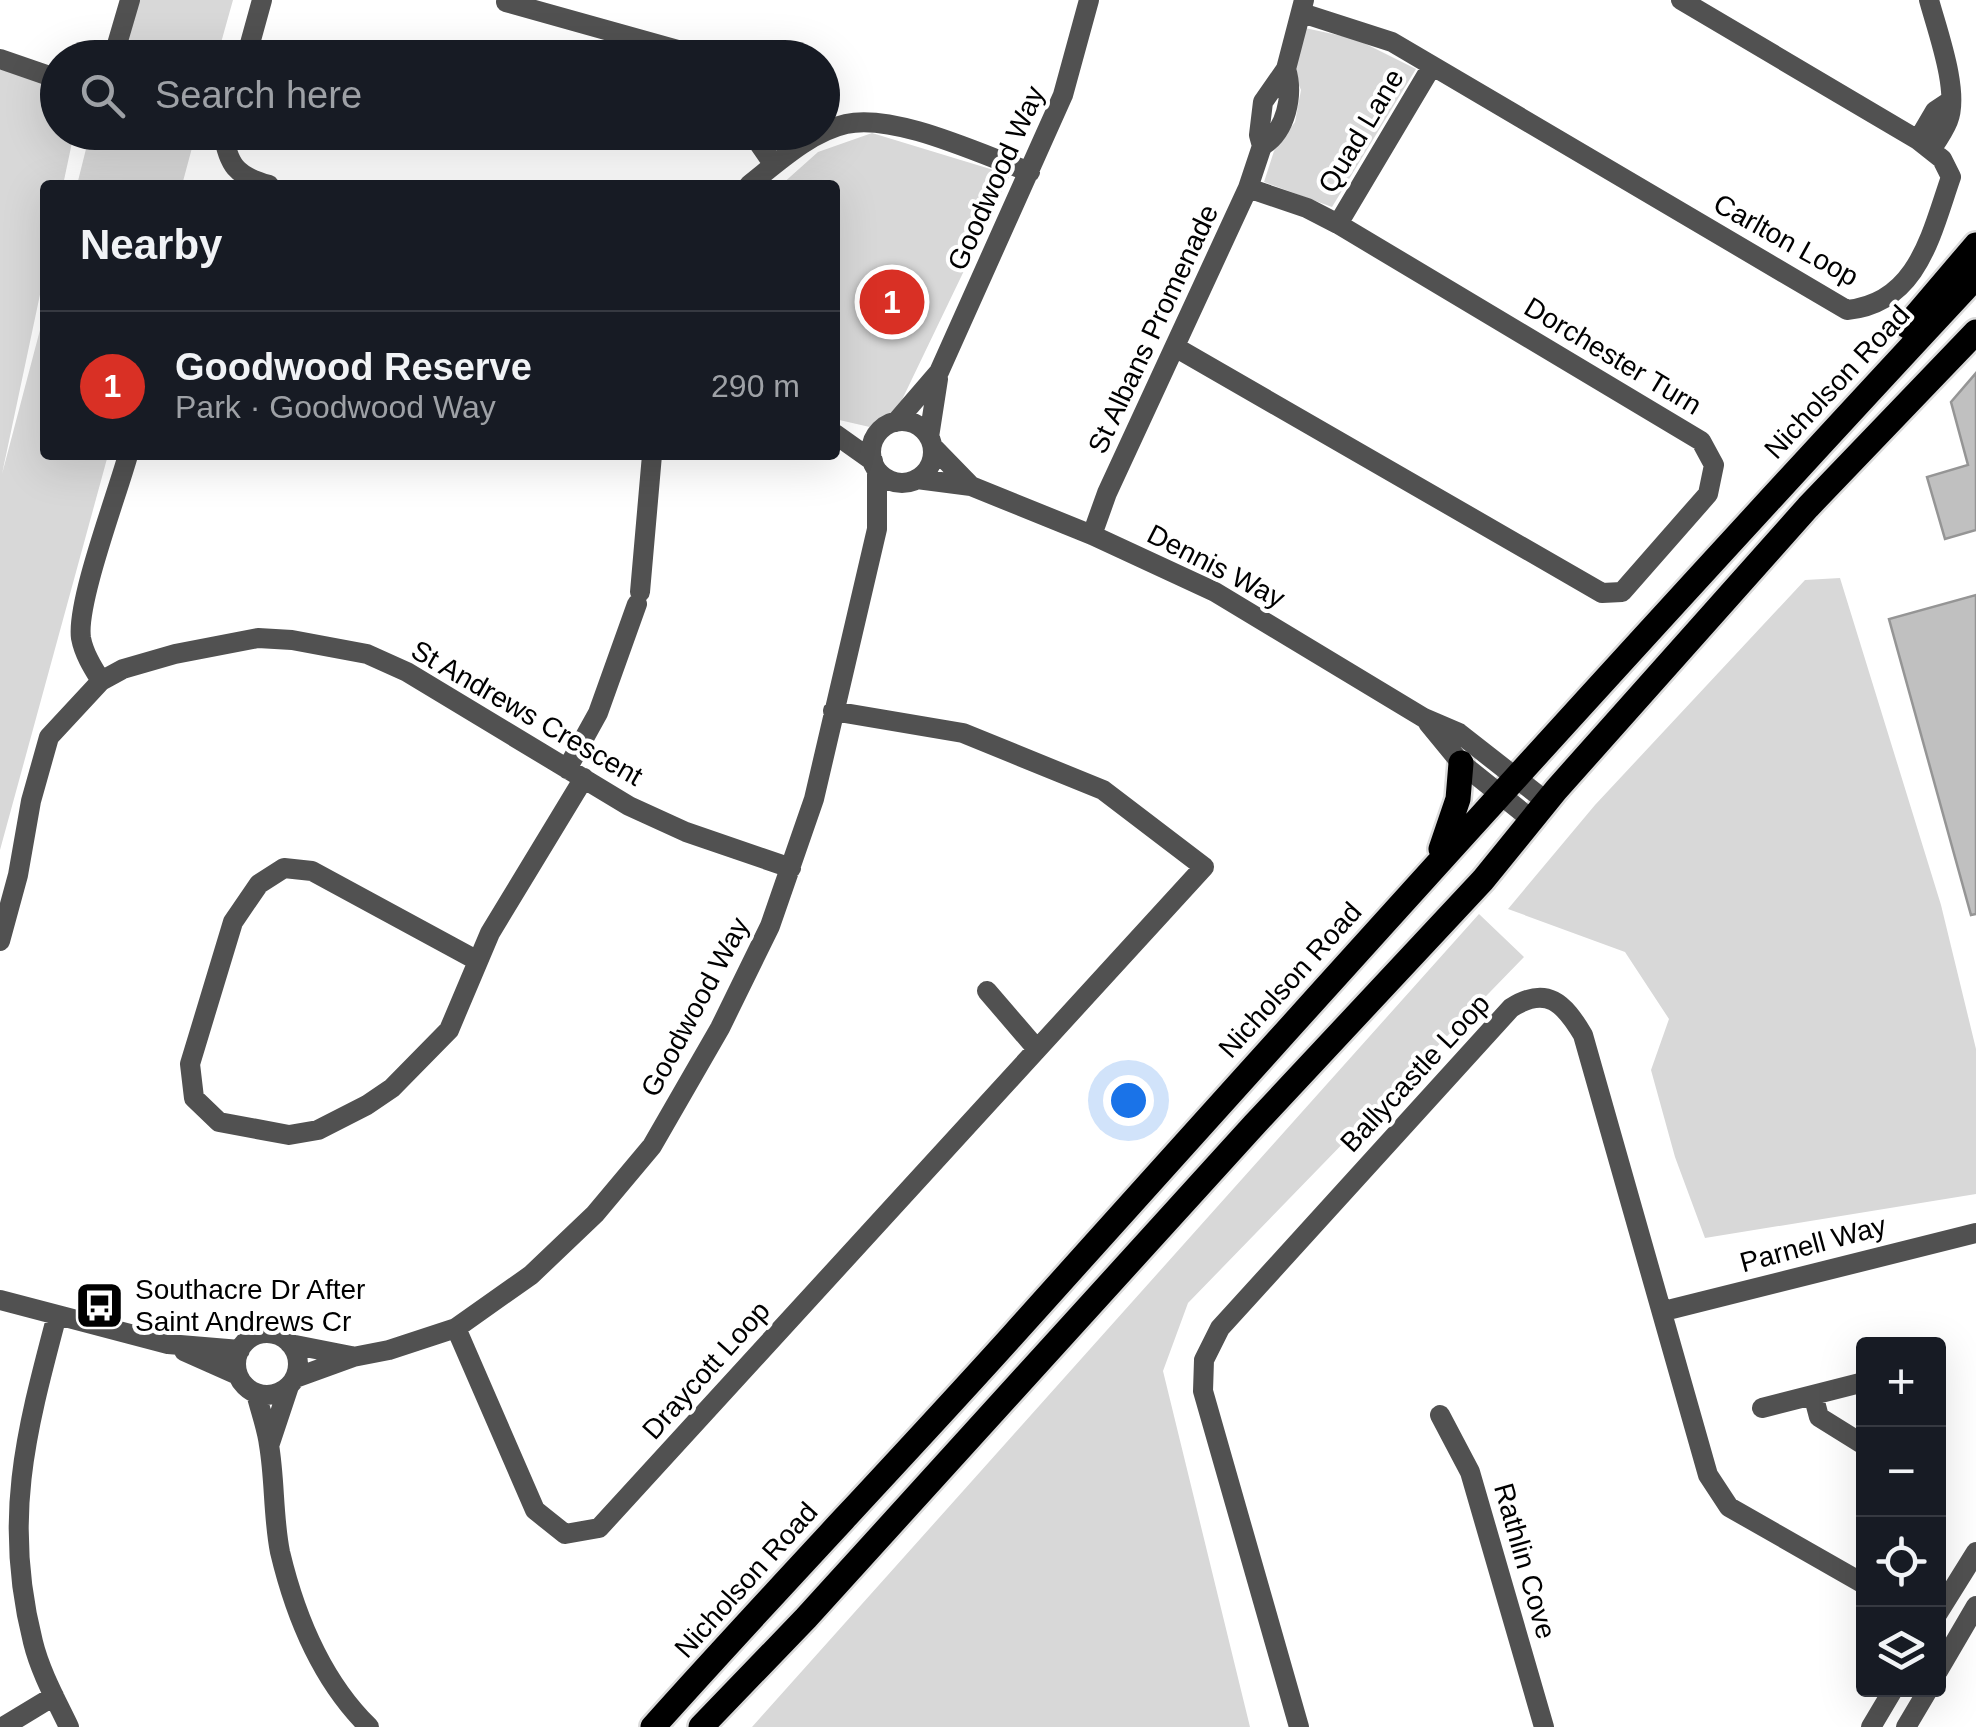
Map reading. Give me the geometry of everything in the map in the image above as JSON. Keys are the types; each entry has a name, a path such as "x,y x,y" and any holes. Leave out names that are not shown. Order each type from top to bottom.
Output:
{"main road":[{"path":"1860,402 1883,353 1976,245"},
{"name":"Nicholson Road","path":"652,1727 1976,277"},
{"path":"701,1727 806,1618 1483,880 1539,811 1808,507 1976,332"},
{"path":"1434,868 1458,799 1461,763"}],"street":[{"path":"118,40 130,0"},
{"path":"251,40 262,0"},
{"name":"Goodwood Way","path":"877,528 912,481 931,464 939,372 1063,95 1089,0"},
{"path":"1681,0 1925,145 1950,118 1948,72 1929,0"},
{"path":"506,2 642,40"},
{"name":"Carlton Loop","path":"1303,6 1376,36 1432,66 1846,310 1870,308 1895,292 1922,260 1950,177 1942,159 1925,145"},
{"name":"St Albans Promenade","path":"1092,534 1248,188 1262,146 1259,134 1263,102 1286,69 1303,6"},
{"path":"0,59 40,73"},
{"name":"Quad Lane","path":"1338,224 1432,66"},
{"path":"840,126 873,121 907,128 1030,172"},
{"path":"226,150 228,159 249,180"},
{"path":"764,150 774,165"},
{"path":"754,180 796,150"},
{"name":"Dorchester Turn","path":"1175,347 1602,594 1622,592 1708,494 1714,465 1701,441 1338,224 1307,208 1248,188"},
{"name":"Goodwood Way","path":"292,1382 353,1356 389,1350 456,1328 531,1275 594,1214 652,1146 720,1028 770,926 814,799 877,528 873,441 939,372"},
{"path":"840,431 920,426 931,442"},
{"path":"840,435 890,480 912,481"},
{"name":"Dennis Way","path":"931,442 970,486"},
{"path":"101,682 81,637 83,608 127,460"},
{"path":"478,961 312,871 284,868 259,884 233,922 190,1064 194,1098 218,1122 289,1135 318,1130 392,1088 449,1030 490,934 575,774 598,714 639,598 652,460"},
{"name":"Dennis Way","path":"912,481 970,486 1092,534 1215,592 1424,718 1459,733 1509,786 1539,811"},
{"name":"St Andrews Crescent","path":"0,940 18,875 30,802 49,737 101,682 122,669 258,638 367,654 407,672 629,806 686,832 791,868"},
{"name":"Draycott Loop","path":"456,1328 535,1510 565,1534 598,1528 1204,867 1103,790 963,733 833,711"},
{"name":"Dennis Way","path":"1424,718 1461,763 1509,786"},
{"path":"988,991 1036,1048"},
{"name":"Ballycastle Loop","path":"1299,1727 1203,1391 1204,1360 1220,1328 1511,1008 1526,998 1542,996 1559,1003 1583,1035 1708,1475 1730,1507 1856,1579"},
{"name":"Parnell Way","path":"1664,1311 1976,1233"},
{"path":"0,1300 168,1344 238,1375"},
{"path":"57,1315 9,1496 33,1643 69,1727"},
{"path":"270,1444 292,1382 298,1365 290,1344 274,1334 247,1341 240,1350 236,1360 238,1375 256,1393 280,1392 292,1382"},
{"path":"168,1344 240,1350"},
{"name":"Goodwood Way","path":"290,1344 353,1356"},
{"path":"1762,1408 1856,1385"},
{"path":"256,1393 270,1444 280,1549 292,1593 314,1650 369,1727"},
{"path":"1814,1398 1819,1417 1856,1440"},
{"name":"Rathlin Cove","path":"1440,1415 1470,1472 1544,1727"},
{"path":"1941,1607 1976,1552"},
{"path":"1946,1657 1976,1606"},
{"path":"1946,1629 1958,1636"},
{"path":"3,1727 54,1696"},
{"path":"1871,1727 1889,1697"},
{"path":"1906,1727 1924,1697"}],"shaded area":[{"path":"128,0 233,0 222,40 116,40"},
{"path":"1305,28 1356,39 1416,69 1332,207 1264,182 1274,151 1295,122 1301,90 1294,74"},
{"path":"0,69 40,82 40,150 70,150 64,180 40,180 40,295 2,474 40,330 40,460 107,460 0,850"},
{"path":"872,133 1010,175 887,431 840,420 840,180 787,180 818,152 840,150 840,144"},
{"path":"86,150 191,150 183,180 78,180"},
{"path":"1840,578 1941,905 1976,1049 1976,1194 1705,1238 1675,1157 1651,1070 1669,1019 1625,952 1508,909 1595,805 1805,580"},
{"path":"1479,914 1524,957 1188,1303 1163,1371 1250,1727 752,1727"}],"building":[{"path":"1976,373 1976,530 1945,539 1927,477 1968,465 1951,402"},
{"path":"1976,595 1976,914 1971,915 1889,619"}],"place":[{"name":"Goodwood Reserve","path":"892,302"},
{"name":"Southacre Dr After Saint Andrews Cr","path":"100,1305"}]}
